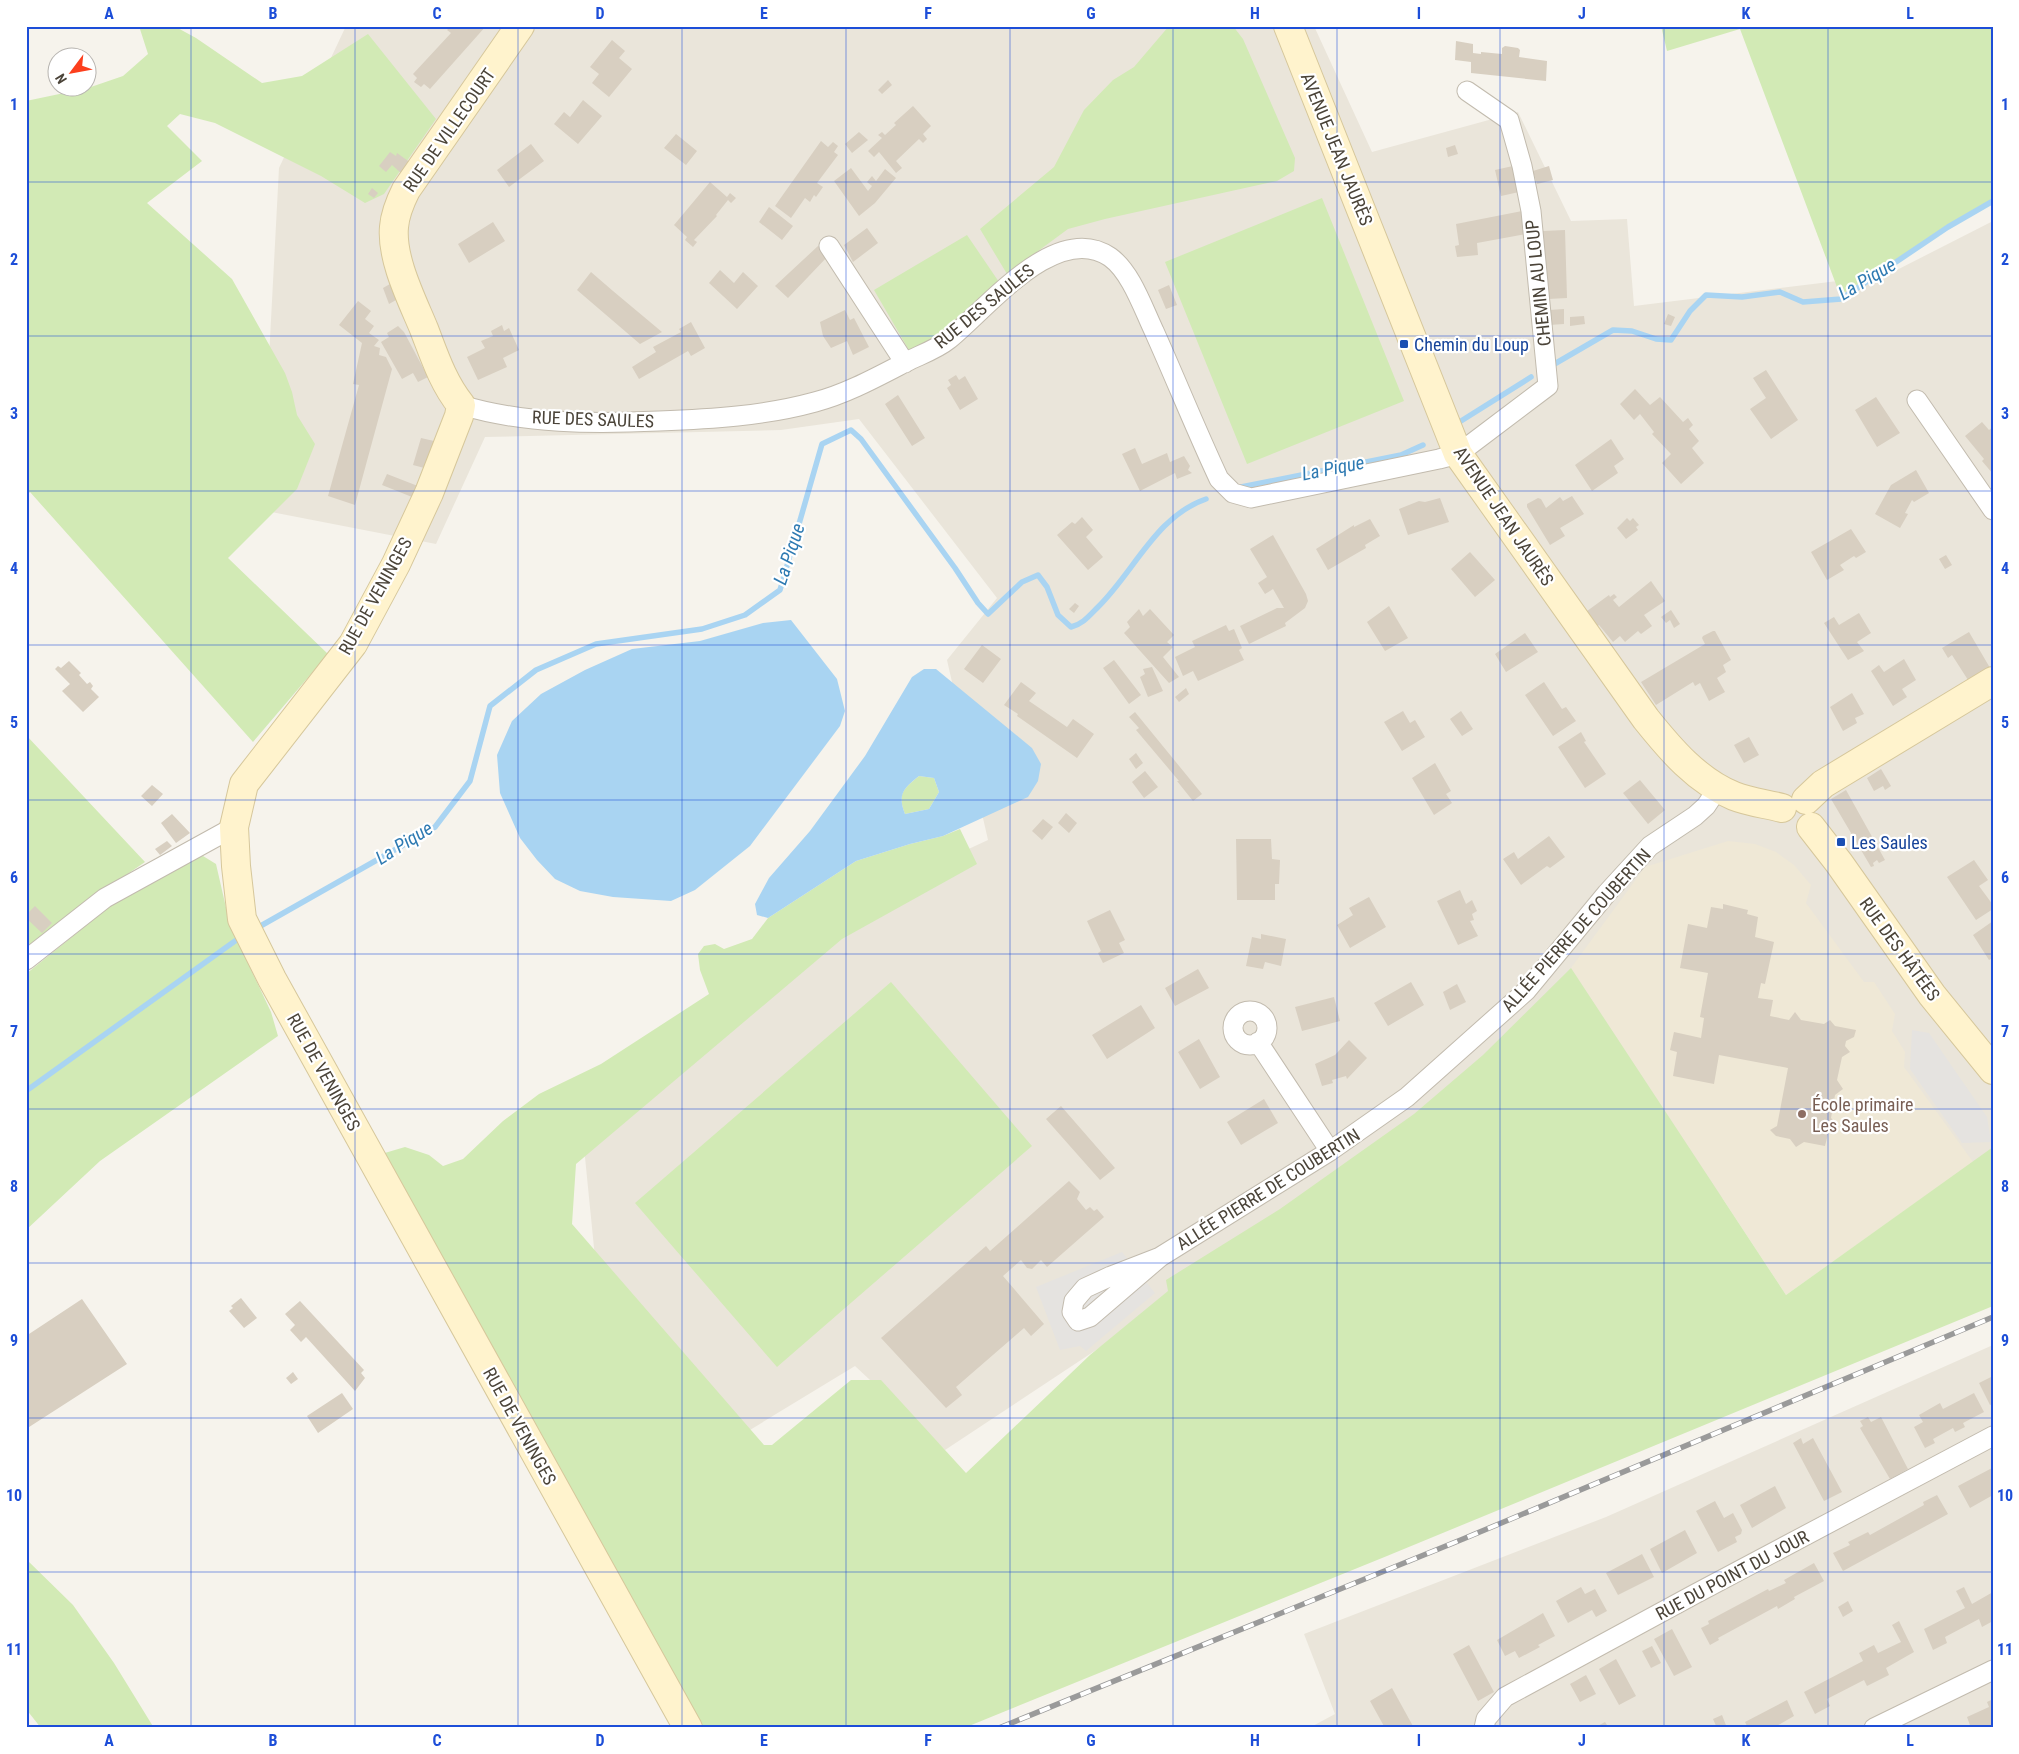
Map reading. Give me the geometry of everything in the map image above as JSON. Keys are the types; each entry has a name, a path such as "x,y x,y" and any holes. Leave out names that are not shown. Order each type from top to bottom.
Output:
{"street":[{"name":"RUE DE VILLECOURT","path":"461,405 446,385 402,274 394,242 394,227 397,209 406,190 520,26"},
{"name":"AVENUE JEAN JAURÈS","path":"1288,26 1458,454 1646,718 1679,758 1718,788 1736,797 1794,804"},
{"name":"CHEMIN AU LOUP","path":"1458,454 1548,386 1531,211 1522,166 1508,120 1467,91"},
{"path":"829,246 905,363"},
{"name":"RUE DES SAULES","path":"461,405 506,415 566,421 613,423 768,413 817,402 859,385 947,341 1034,265 1066,251 1084,249 1097,251 1111,258 1124,270 1164,353 1219,479 1233,493 1251,498 1458,454"},
{"path":"1917,400 1993,510"},
{"name":"RUE DE VENINGES","path":"461,405 459,416 429,493 396,564 353,644 244,784 234,827 242,919 268,971 688,1728"},
{"path":"1794,804 1823,784 1993,681"},
{"name":"ALLÉE PIERRE DE COUBERTIN","path":"1160,1257 1330,1151 1408,1097 1526,991 1607,893 1650,846 1695,816 1706,806 1718,788"},
{"name":"RUE DES HÂTÉES","path":"1794,804 1814,808 1814,822 1811,826 1932,995 1993,1070"},
{"path":"26,960 105,898 234,827"},
{"path":"1258,1042 1330,1151"},
{"name":"RUE DU POINT DU JOUR","path":"1484,1728 1486,1718 1505,1697 1993,1436"},
{"path":"1881,1726 1993,1670"}],"shaded area":[{"path":"346,26 1314,26 1372,152 1518,112 1571,221 1627,219 1634,306 1887,275 1993,221 1993,1164 1232,1260 945,1450 855,1366 717,1450 598,1288 583,1137 878,891 988,840 947,660 997,598 859,419 781,430 485,437 436,544 261,510 279,168"},
{"name":"École primaire Les Saules","path":"1728,841 1755,844 1776,852 1794,865 1811,885 1806,903 1864,982 1874,982 1895,1014 1892,1031 1905,1052 1904,1067 1973,1162 1786,1295 1571,968 1645,867"},
{"path":"1912,1030 1929,1033 1987,1117 1991,1142 1962,1143 1910,1069"},
{"path":"1122,1252 1155,1293 1086,1351 1080,1346 1060,1350 1036,1287"},
{"path":"1993,1345 1993,1728 1309,1728 1335,1714 1304,1634 1606,1517"}],"green space":[{"path":"139,26 174,26 196,38 262,83 302,76 368,34 436,119 384,194 365,203 321,176 215,123 180,114 167,126 202,161 147,203 232,279 285,373 292,392 297,415 315,444 297,489 228,558 328,654 253,742 30,492 26,497 26,101 48,96 48,98 98,98 98,85 123,76 148,54"},
{"path":"1169,26 1233,26 1243,39 1295,158 1294,171 1277,181 1068,229 1007,274 980,229 1054,167 1084,110 1113,80 1134,67"},
{"path":"1661,26 1993,26 1993,199 1840,295 1740,29 1667,51"},
{"path":"1322,198 1404,401 1247,464 1165,262"},
{"path":"967,235 999,282 927,344 910,352 874,290"},
{"path":"26,735 145,862 62,919 26,951"},
{"path":"919,776 934,778 939,792 929,809 905,814 902,801 903,792"},
{"path":"960,829 977,864 842,939 576,1164 572,1224 764,1445 772,1445 851,1380 881,1380 966,1473 1090,1355 1168,1291 1166,1280 1280,1209 1414,1114 1483,1055 1571,968 1786,1295 1993,1147 1993,1306 964,1728 700,1728 378,1155 405,1147 429,1155 443,1166 463,1159 503,1121 539,1094 601,1064 709,994 700,970 698,954 704,946 715,944 724,949 752,939 768,918 856,861 943,836"},
{"path":"203,856 216,864 230,925 271,1012 278,1036 100,1161 26,1230 26,974 114,903 191,860"},
{"path":"891,982 1032,1146 777,1367 635,1203"},
{"path":"26,1559 73,1605 114,1663 154,1728 41,1728 26,1709"}],"water":[{"path":"791,620 837,679 845,711 840,726 750,846 695,890 671,901 613,897 580,891 555,879 520,838 500,793 497,755 512,721 541,694 585,670 632,649 700,641 763,623"},
{"path":"924,669 936,669 1032,748 1041,764 1038,781 1028,797 943,836 856,861 768,918 757,915 755,904 769,878 810,831 865,756 912,677","holes":["919,776 934,778 939,792 929,809 905,814 902,796 909,784"]}],"building":[{"path":"451,26 486,26 430,89 424,84 421,87 414,82 417,78 413,74 451,33 447,30"},
{"path":"612,40 625,51 619,58 632,69 609,97 592,83 599,74 590,67"},
{"path":"1456,41 1473,44 1473,53 1481,54 1481,52 1502,54 1502,48 1505,46 1518,48 1520,50 1519,57 1547,61 1546,81 1471,73 1471,62 1455,60"},
{"path":"888,80 892,85 882,94 878,90"},
{"path":"583,100 602,116 578,144 554,124 564,112 570,117"},
{"path":"913,106 931,126 923,134 927,139 923,143 919,139 896,161 902,168 896,173 879,152 874,157 868,151 882,138 878,135 882,132 885,135 896,125 894,123"},
{"path":"859,132 868,140 852,153 845,144"},
{"path":"676,134 697,151 686,165 664,148"},
{"path":"821,141 828,147 833,142 838,146 834,152 838,155 817,183 823,187 816,197 814,195 810,202 805,198 791,218 775,206"},
{"path":"531,144 544,161 509,187 497,170"},
{"path":"1455,145 1458,154 1448,157 1446,148"},
{"path":"390,152 396,156 397,153 411,163 402,174 392,165 386,172 379,166"},
{"path":"1513,166 1519,192 1501,196 1495,170"},
{"path":"1549,166 1553,180 1537,184 1533,171"},
{"path":"851,168 868,191 872,186 867,182 872,176 876,181 885,169 896,178 875,203 859,216 834,181"},
{"path":"710,182 727,197 730,193 736,198 731,203 728,200 717,216 694,240 697,242 693,247 685,240 687,237 674,225"},
{"path":"372,188 378,193 374,198 368,194"},
{"path":"769,207 793,226 782,240 759,222"},
{"path":"1527,210 1531,233 1477,243 1478,255 1457,257 1455,246 1459,245 1456,224"},
{"path":"493,222 505,241 469,263 458,244"},
{"path":"867,228 878,243 853,262 844,245"},
{"path":"1565,230 1567,298 1548,299 1543,231"},
{"path":"818,246 829,255 788,298 775,286"},
{"path":"720,270 734,283 743,272 758,286 737,309 709,283"},
{"path":"591,272 662,332 640,344 577,290"},
{"path":"390,284 396,300 389,304 383,288"},
{"path":"1169,285 1177,305 1166,309 1158,290"},
{"path":"358,301 371,311 365,319 374,326 369,333 379,340 374,346 380,348 379,355 386,357 392,369 355,505 328,496 359,385 353,384 362,343 339,325"},
{"path":"1564,309 1564,324 1549,325 1549,310"},
{"path":"845,310 850,320 854,318 869,347 853,355 847,341 831,348 823,336 820,322"},
{"path":"1668,314 1675,317 1671,326 1664,324"},
{"path":"1584,316 1585,324 1570,326 1570,317"},
{"path":"691,322 705,348 691,356 688,351 639,379 632,367 656,352 653,347 681,332 679,329"},
{"path":"502,325 504,331 509,328 519,350 503,358 507,367 478,380 467,357 485,348 481,341 493,336 491,331"},
{"path":"398,326 404,332 428,377 418,382 413,373 402,379 381,342 389,337 387,333"},
{"path":"1766,370 1798,420 1771,439 1750,409 1766,398 1753,378"},
{"path":"956,375 959,380 965,376 978,399 960,410 947,388 951,385 948,380"},
{"path":"1635,389 1650,405 1660,397 1683,422 1688,418 1693,425 1689,429 1699,441 1692,448 1704,463 1681,484 1662,463 1671,454 1652,434 1654,432 1640,414 1634,420 1620,404"},
{"path":"898,395 925,438 912,446 885,404"},
{"path":"1876,397 1900,433 1877,447 1855,410"},
{"path":"1982,422 1989,430 1993,427 1993,474 1982,461 1984,459 1965,436"},
{"path":"421,438 434,441 428,469 413,465"},
{"path":"1611,439 1624,459 1614,466 1618,473 1592,491 1575,465"},
{"path":"1135,448 1142,464 1167,453 1170,462 1184,456 1190,466 1188,470 1192,473 1177,479 1175,473 1140,491 1122,454"},
{"path":"1916,470 1929,493 1914,502 1912,500 1905,513 1908,514 1900,528 1875,514 1891,485"},
{"path":"387,474 423,488 417,499 382,485"},
{"path":"1572,496 1584,514 1560,528 1565,536 1550,545 1527,504 1538,498 1541,499 1546,508 1560,497 1563,501"},
{"path":"1440,498 1449,522 1408,535 1399,509 1419,501 1425,502"},
{"path":"1082,517 1093,530 1086,537 1103,557 1088,570 1057,535 1072,522 1075,524"},
{"path":"1627,518 1630,521 1633,518 1639,525 1636,527 1638,530 1626,539 1617,528"},
{"path":"1370,519 1380,536 1365,545 1366,548 1328,570 1316,549 1354,525 1354,527"},
{"path":"1851,529 1866,552 1856,558 1854,556 1840,565 1844,570 1827,580 1811,552"},
{"path":"1273,535 1306,594 1308,601 1305,608 1285,623 1286,626 1249,644 1240,626 1277,608 1284,608 1273,589 1265,594 1258,583 1267,577 1250,549"},
{"path":"1470,552 1495,580 1475,597 1451,569"},
{"path":"1946,555 1952,565 1945,569 1939,559"},
{"path":"1651,581 1665,601 1644,615 1652,626 1641,634 1638,631 1625,642 1620,636 1613,642 1599,625 1594,629 1583,614 1609,595 1610,597 1614,594 1617,597 1613,600 1619,607"},
{"path":"1075,603 1079,606 1074,613 1069,609"},
{"path":"1389,606 1408,638 1385,651 1367,622"},
{"path":"1139,609 1143,616 1150,609 1174,635 1167,642 1173,647 1163,657 1179,677 1169,683 1124,633 1130,627 1127,622"},
{"path":"1671,610 1680,624 1674,628 1670,620 1666,623 1661,617"},
{"path":"1859,613 1871,633 1857,642 1864,651 1848,660 1824,623 1834,617 1839,625"},
{"path":"1226,625 1229,631 1234,629 1242,648 1239,650 1244,660 1198,681 1193,671 1183,676 1175,657 1195,647 1192,641"},
{"path":"1715,631 1731,660 1723,665 1726,672 1717,678 1725,692 1709,701 1700,683 1695,686 1693,682 1656,705 1641,682 1705,644 1703,636"},
{"path":"1969,632 1993,673 1968,680 1952,655 1948,658 1942,648"},
{"path":"1525,633 1538,652 1506,672 1495,654"},
{"path":"982,645 1001,659 983,683 964,669"},
{"path":"1904,659 1916,680 1902,689 1907,697 1893,706 1871,671 1879,665 1884,672"},
{"path":"1114,660 1141,695 1129,704 1103,668"},
{"path":"69,661 81,673 79,675 87,684 90,682 93,686 91,689 99,697 83,712 62,691 70,684 55,669 58,666 61,668"},
{"path":"1152,667 1163,691 1148,697 1140,677 1145,674 1143,669"},
{"path":"1021,682 1036,693 1029,701 1067,727 1073,719 1094,734 1077,758 1004,705"},
{"path":"1544,682 1562,709 1566,707 1576,721 1553,736 1525,695"},
{"path":"1186,688 1189,694 1179,702 1175,697"},
{"path":"1852,693 1864,714 1855,718 1857,723 1843,731 1830,707"},
{"path":"1403,711 1410,723 1415,720 1425,737 1402,751 1384,722"},
{"path":"1461,711 1473,729 1462,736 1450,719"},
{"path":"1135,712 1202,794 1193,801 1177,781 1179,781 1136,730 1139,728 1129,717"},
{"path":"1581,732 1586,741 1584,742 1606,774 1585,788 1558,747"},
{"path":"1749,737 1759,755 1744,763 1734,745"},
{"path":"1136,753 1143,763 1136,769 1129,759"},
{"path":"1435,763 1451,791 1446,794 1452,803 1434,815 1412,778"},
{"path":"1881,769 1891,786 1885,790 1883,786 1874,791 1867,778"},
{"path":"1145,771 1158,787 1144,798 1132,782"},
{"path":"1640,780 1665,810 1648,824 1623,793"},
{"path":"152,785 163,794 152,806 141,796"},
{"path":"1846,790 1885,860 1879,863 1877,860 1873,863 1874,866 1871,867 1831,799"},
{"path":"1066,813 1077,823 1069,833 1058,823"},
{"path":"172,814 190,833 176,843 161,823"},
{"path":"1043,819 1053,827 1042,840 1032,831"},
{"path":"1549,836 1565,857 1550,868 1547,866 1521,885 1503,859 1514,852 1518,859"},
{"path":"1236,839 1271,839 1272,859 1280,860 1279,884 1275,884 1275,900 1237,900"},
{"path":"167,841 172,846 160,855 155,849"},
{"path":"1974,860 1988,880 1979,886 1993,905 1993,909 1976,920 1947,877"},
{"path":"1460,890 1466,904 1472,900 1477,911 1472,914 1474,920 1470,921 1478,936 1458,945 1437,901"},
{"path":"1369,897 1386,927 1350,948 1337,925 1353,915 1349,908"},
{"path":"1723,904 1748,910 1747,914 1758,917 1755,937 1774,942 1765,984 1761,983 1758,998 1773,1000 1770,1016 1789,1020 1795,1012 1801,1020 1824,1024 1830,1020 1835,1026 1856,1030 1854,1037 1846,1041 1845,1046 1850,1052 1842,1057 1837,1080 1843,1089 1835,1095 1831,1118 1837,1124 1829,1130 1825,1146 1804,1142 1796,1147 1790,1139 1776,1136 1770,1130 1777,1126 1788,1068 1719,1055 1714,1084 1673,1076 1677,1052 1670,1050 1674,1032 1701,1038 1704,1018 1700,1017 1708,973 1680,968 1688,924 1707,928 1711,907 1723,909"},
{"path":"35,906 52,923 42,933 26,918 26,915"},
{"path":"1110,910 1125,940 1119,943 1124,953 1103,963 1098,953 1101,951 1087,921"},
{"path":"1993,921 1993,958 1989,960 1973,935"},
{"path":"1261,934 1286,939 1281,966 1265,962 1263,969 1246,966 1252,937 1261,939"},
{"path":"1198,969 1209,988 1175,1006 1165,988"},
{"path":"1411,982 1424,1005 1388,1026 1374,1003"},
{"path":"1457,984 1466,1002 1450,1010 1443,992"},
{"path":"1334,997 1340,1021 1302,1031 1295,1007"},
{"path":"1141,1005 1155,1028 1107,1059 1092,1035"},
{"path":"1199,1039 1220,1077 1200,1089 1178,1052"},
{"path":"1349,1040 1367,1058 1347,1079 1346,1076 1332,1080 1333,1083 1322,1086 1315,1064 1335,1055"},
{"path":"1264,1099 1278,1123 1241,1145 1227,1122"},
{"path":"1061,1106 1115,1168 1100,1180 1046,1119"},
{"path":"1069,1181 1080,1192 1077,1199 1086,1210 1090,1207 1094,1211 1097,1209 1104,1217 1047,1267 1041,1260 1032,1269 1027,1268 1021,1260 1003,1276 1044,1324 1031,1336 1024,1328 956,1387 962,1395 946,1408 881,1338 986,1246 990,1251"},
{"path":"241,1298 257,1318 244,1328 229,1311 233,1308 231,1306"},
{"path":"82,1299 127,1364 26,1429 26,1336"},
{"path":"300,1301 364,1370 361,1373 365,1378 355,1391 306,1337 301,1342 290,1330 295,1325 285,1314"},
{"path":"293,1372 298,1379 291,1384 286,1378"},
{"path":"1993,1376 1993,1404 1990,1405 1979,1383"},
{"path":"342,1393 353,1409 318,1433 307,1416"},
{"path":"1974,1393 1984,1412 1963,1423 1965,1427 1955,1432 1953,1428 1933,1439 1935,1443 1925,1448 1914,1427 1923,1422 1919,1415 1940,1403 1943,1409"},
{"path":"1868,1417 1871,1422 1881,1417 1908,1469 1890,1479 1860,1428 1863,1426 1860,1421"},
{"path":"1801,1438 1803,1444 1813,1438 1842,1492 1824,1501 1793,1443"},
{"path":"1992,1468 1993,1495 1970,1508 1958,1486"},
{"path":"1775,1486 1786,1508 1752,1528 1740,1505"},
{"path":"1937,1495 1948,1514 1843,1571 1833,1553 1850,1545 1848,1542 1868,1532 1870,1535 1924,1505 1923,1502"},
{"path":"1715,1501 1724,1518 1733,1513 1742,1530 1741,1534 1735,1537 1737,1542 1718,1552 1696,1511"},
{"path":"1685,1530 1697,1553 1662,1573 1650,1549"},
{"path":"1642,1554 1654,1577 1618,1595 1606,1573"},
{"path":"1814,1563 1824,1581 1794,1597 1795,1599 1778,1609 1777,1606 1718,1638 1719,1640 1710,1645 1701,1628 1709,1624 1708,1621 1768,1589 1769,1591 1786,1583 1784,1580"},
{"path":"1581,1587 1585,1594 1595,1589 1607,1611 1596,1617 1592,1610 1568,1623 1556,1601"},
{"path":"1964,1587 1972,1604 1993,1592 1993,1621 1982,1627 1979,1619 1945,1637 1947,1643 1933,1650 1924,1629 1965,1608 1956,1591"},
{"path":"1848,1601 1853,1611 1843,1617 1838,1607"},
{"path":"1543,1613 1555,1636 1538,1645 1540,1647 1519,1658 1515,1651 1505,1656 1497,1640"},
{"path":"1899,1621 1914,1652 1886,1668 1889,1675 1867,1686 1864,1680 1827,1699 1830,1706 1815,1714 1804,1692 1863,1661 1859,1653 1874,1645 1878,1653 1901,1642 1892,1625"},
{"path":"1672,1629 1692,1667 1674,1676 1654,1639"},
{"path":"1469,1645 1494,1692 1478,1701 1453,1654"},
{"path":"1652,1646 1661,1663 1651,1668 1642,1651"},
{"path":"1616,1659 1636,1696 1619,1705 1599,1669"},
{"path":"1586,1675 1596,1694 1580,1702 1570,1684"},
{"path":"1392,1688 1414,1728 1385,1728 1370,1701"},
{"path":"1993,1699 1991,1728 1971,1728 1967,1717 1989,1707 1987,1702"},
{"path":"1787,1700 1794,1716 1773,1728 1748,1728 1745,1722"},
{"path":"1722,1715 1727,1728 1717,1728 1713,1719"},
{"path":"1605,1722 1609,1728 1594,1728"}],"waterway":[{"name":"La Pique","path":"1551,366 1613,330 1632,331 1656,339 1671,340 1690,311 1706,295 1742,297 1780,292 1803,302 1841,299 1948,227 1993,201"},
{"name":"La Pique","path":"1461,421 1531,377"},
{"name":"La Pique","path":"257,928 435,827 470,781 490,706 536,670 596,644 702,629 745,615 780,590 822,444 851,430 861,439 955,568 978,603 988,614 1022,582 1038,575 1047,587 1058,615 1071,627 1079,624 1111,593 1159,531 1188,507 1206,499"},
{"name":"La Pique","path":"1241,487 1401,455 1423,445"},
{"name":"La Pique","path":"26,1091 235,941"}],"railway":[{"path":"999,1728 1463,1539 1993,1317"}],"place":[{"name":"Chemin du Loup","path":"1404,344"},
{"name":"Les Saules","path":"1841,842"},
{"name":"École primaire Les Saules","path":"1802,1114"}]}
